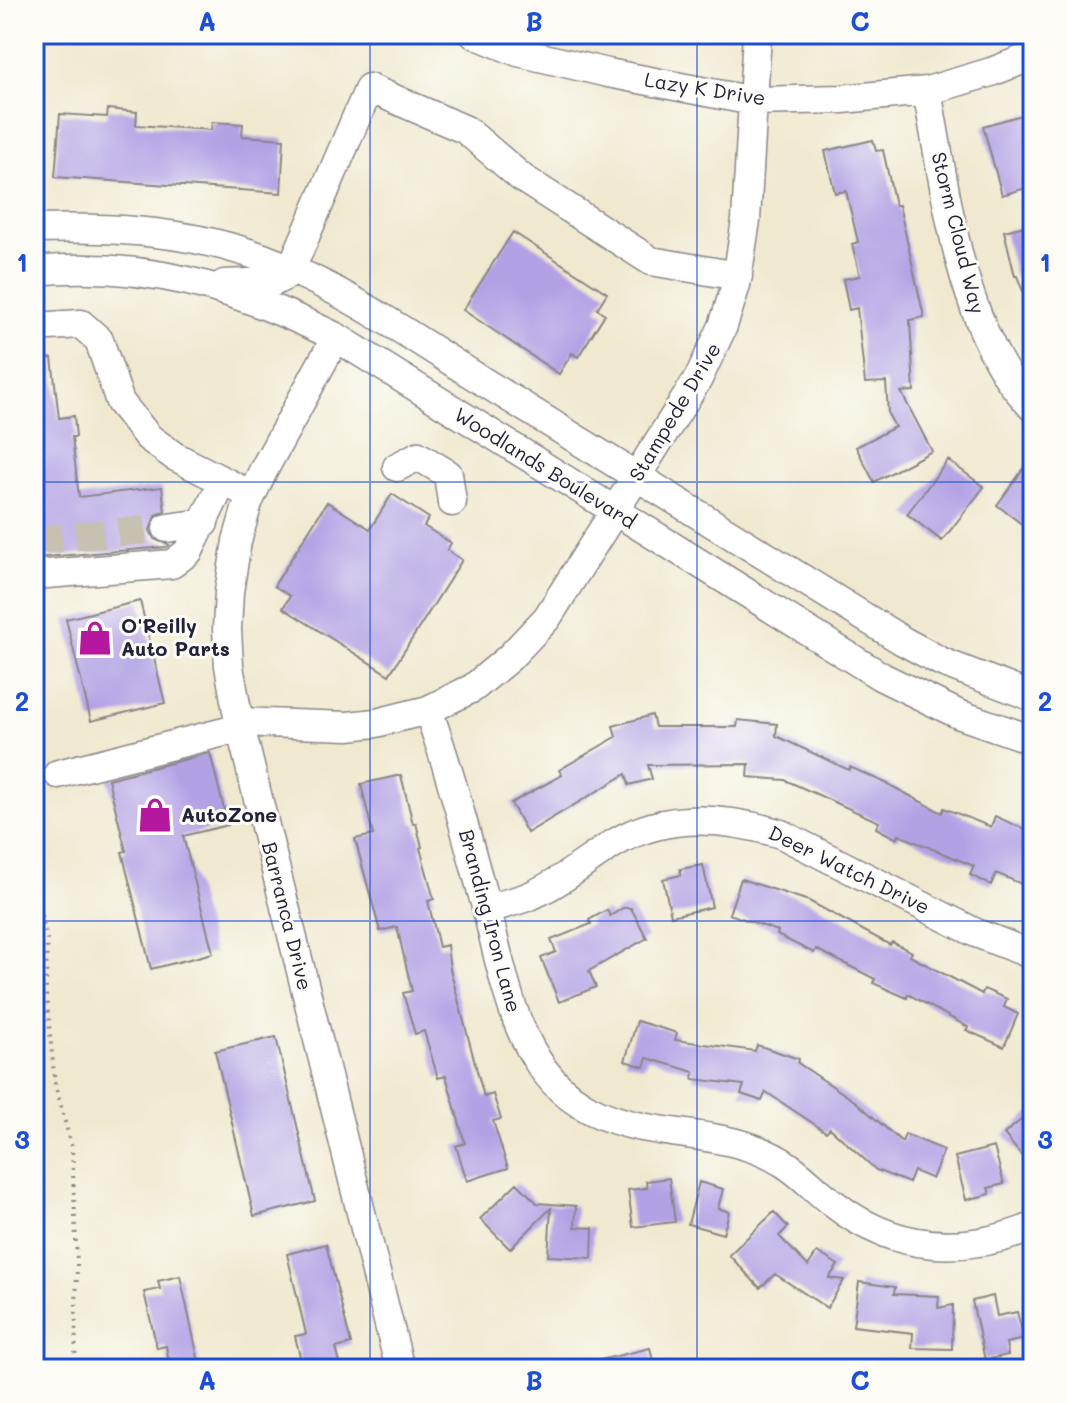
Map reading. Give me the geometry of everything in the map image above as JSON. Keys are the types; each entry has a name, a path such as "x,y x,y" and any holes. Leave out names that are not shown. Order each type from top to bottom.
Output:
{"street":[{"name":"Lazy K Drive","path":"474,34 533,56 753,101 842,99 927,91 1033,56"},
{"name":"Stampede Drive","path":"58,774 240,725 348,726 376,723 428,710 473,688 509,658 547,618 716,345 738,276 746,220 757,34"},
{"path":"211,285 273,282 285,277 369,88 466,130 522,178 651,261 738,276"},
{"name":"Storm Cloud Way","path":"927,91 952,225 970,295 986,337 1007,377 1033,408"},
{"name":"Woodlands Boulevard","path":"34,229 128,229 167,234 233,248 291,268 361,306 903,641 942,662 1033,697"},
{"name":"Woodlands Boulevard","path":"34,271 103,269 162,275 211,285 284,311 336,337 882,677 958,714 1033,740"},
{"path":"34,327 81,324 99,340 120,402 148,437 174,456 251,495"},
{"name":"Barranca Drive","path":"336,337 251,495 237,541 229,592 229,666 240,725 400,1369"},
{"path":"397,467 418,456 448,474 452,502"},
{"path":"34,575 172,564 189,551 223,481"},
{"path":"167,528 204,523"},
{"name":"Branding Iron Lane","path":"428,710 444,753 510,1007 527,1041 564,1092 588,1109 620,1121 731,1140 762,1150 786,1164 835,1205 867,1226 903,1240 938,1246 970,1245 1033,1227"},
{"name":"Deer Watch Drive","path":"487,909 531,896 562,880 616,842 652,828 711,819 749,824 781,834 976,933 1033,955"}],"path":[{"path":"34,876 47,940 46,992 55,1084 72,1148 77,1263 75,1369"}],"building":[{"path":"108,109 137,112 136,125 211,130 212,122 243,124 242,136 284,139 281,193 55,177 60,114 107,117"},
{"path":"1029,113 1033,126 1033,186 1002,195 983,126"},
{"path":"873,140 876,151 883,150 895,205 899,205 924,317 910,320 914,391 901,392 932,451 874,482 856,447 895,427 888,414 886,382 865,383 857,308 849,310 843,279 860,276 852,244 858,242 846,191 835,193 825,151"},
{"path":"1033,224 1032,314 1015,276 1004,231"},
{"path":"513,232 607,293 597,309 605,314 578,357 572,353 559,374 463,310"},
{"path":"52,358 59,418 74,416 76,437 72,437 79,497 162,487 165,511 156,515 150,530 154,539 169,545 166,547 34,558 34,360"},
{"path":"1033,456 1033,533 997,505"},
{"path":"948,460 984,487 942,541 907,514"},
{"path":"392,494 429,518 424,526 451,543 447,550 462,560 389,675 283,608 290,596 274,586 327,502 370,529"},
{"path":"140,601 165,703 91,721 66,619"},
{"path":"652,715 655,727 737,727 738,720 777,724 776,736 849,770 850,767 888,784 942,813 944,808 991,827 995,816 1033,833 1033,889 996,873 991,885 970,875 974,866 899,835 897,839 876,828 879,822 785,780 748,777 749,764 648,765 652,779 629,785 626,774 527,833 511,803 562,775 559,770 616,737 613,726"},
{"path":"210,753 228,825 183,836 213,953 151,969 122,852 126,851 108,779"},
{"path":"401,775 434,899 428,901 439,947 447,945 450,969 484,1097 493,1094 501,1119 493,1121 508,1168 467,1181 456,1146 465,1143 446,1076 438,1078 424,1031 415,1034 403,993 412,991 397,927 380,931 355,839 373,835 361,784"},
{"path":"703,865 712,907 671,916 663,879 681,875 680,869"},
{"path":"741,879 809,901 890,945 892,942 912,952 910,956 982,994 984,989 1007,999 1004,1007 1018,1014 1004,1047 966,1030 968,1027 908,994 907,998 873,983 875,979 816,949 814,953 777,935 778,931 729,914"},
{"path":"623,908 631,908 647,938 589,971 596,987 559,1002 541,958 556,952 551,940 591,924 589,920 607,910 610,916"},
{"path":"637,1021 677,1033 675,1040 755,1051 757,1045 799,1059 798,1063 856,1102 902,1142 905,1134 944,1150 932,1179 914,1171 909,1183 876,1170 830,1128 826,1132 766,1092 762,1101 741,1094 744,1085 693,1079 694,1072 647,1058 644,1067 625,1061"},
{"path":"276,1037 315,1201 254,1216 215,1051"},
{"path":"1033,1110 1033,1170 1004,1134"},
{"path":"994,1147 1004,1184 988,1188 990,1194 966,1200 955,1157"},
{"path":"669,1178 675,1222 633,1227 628,1190 647,1188 646,1181"},
{"path":"699,1182 723,1189 718,1208 729,1212 723,1234 688,1224"},
{"path":"517,1183 537,1203 576,1206 575,1227 593,1228 592,1258 548,1256 551,1208 510,1249 480,1219"},
{"path":"774,1212 788,1227 779,1236 808,1266 817,1252 838,1265 829,1278 844,1280 827,1308 775,1274 760,1288 729,1255"},
{"path":"326,1244 351,1344 336,1348 340,1363 303,1369 295,1336 306,1334 287,1254"},
{"path":"180,1276 199,1362 170,1369 166,1346 157,1348 144,1292 160,1289 158,1281"},
{"path":"859,1282 895,1287 894,1294 939,1296 938,1308 953,1305 952,1349 912,1348 913,1333 853,1326"},
{"path":"993,1296 997,1316 1017,1312 1024,1339 1006,1343 1008,1355 985,1360 972,1301"},
{"path":"650,1348 655,1369 593,1369 592,1362"}],"tunnel":[{"path":"34,540 167,528"}],"place":[{"name":"O'Reilly Auto Parts","path":"95,638"},
{"name":"AutoZone","path":"155,815"}]}
